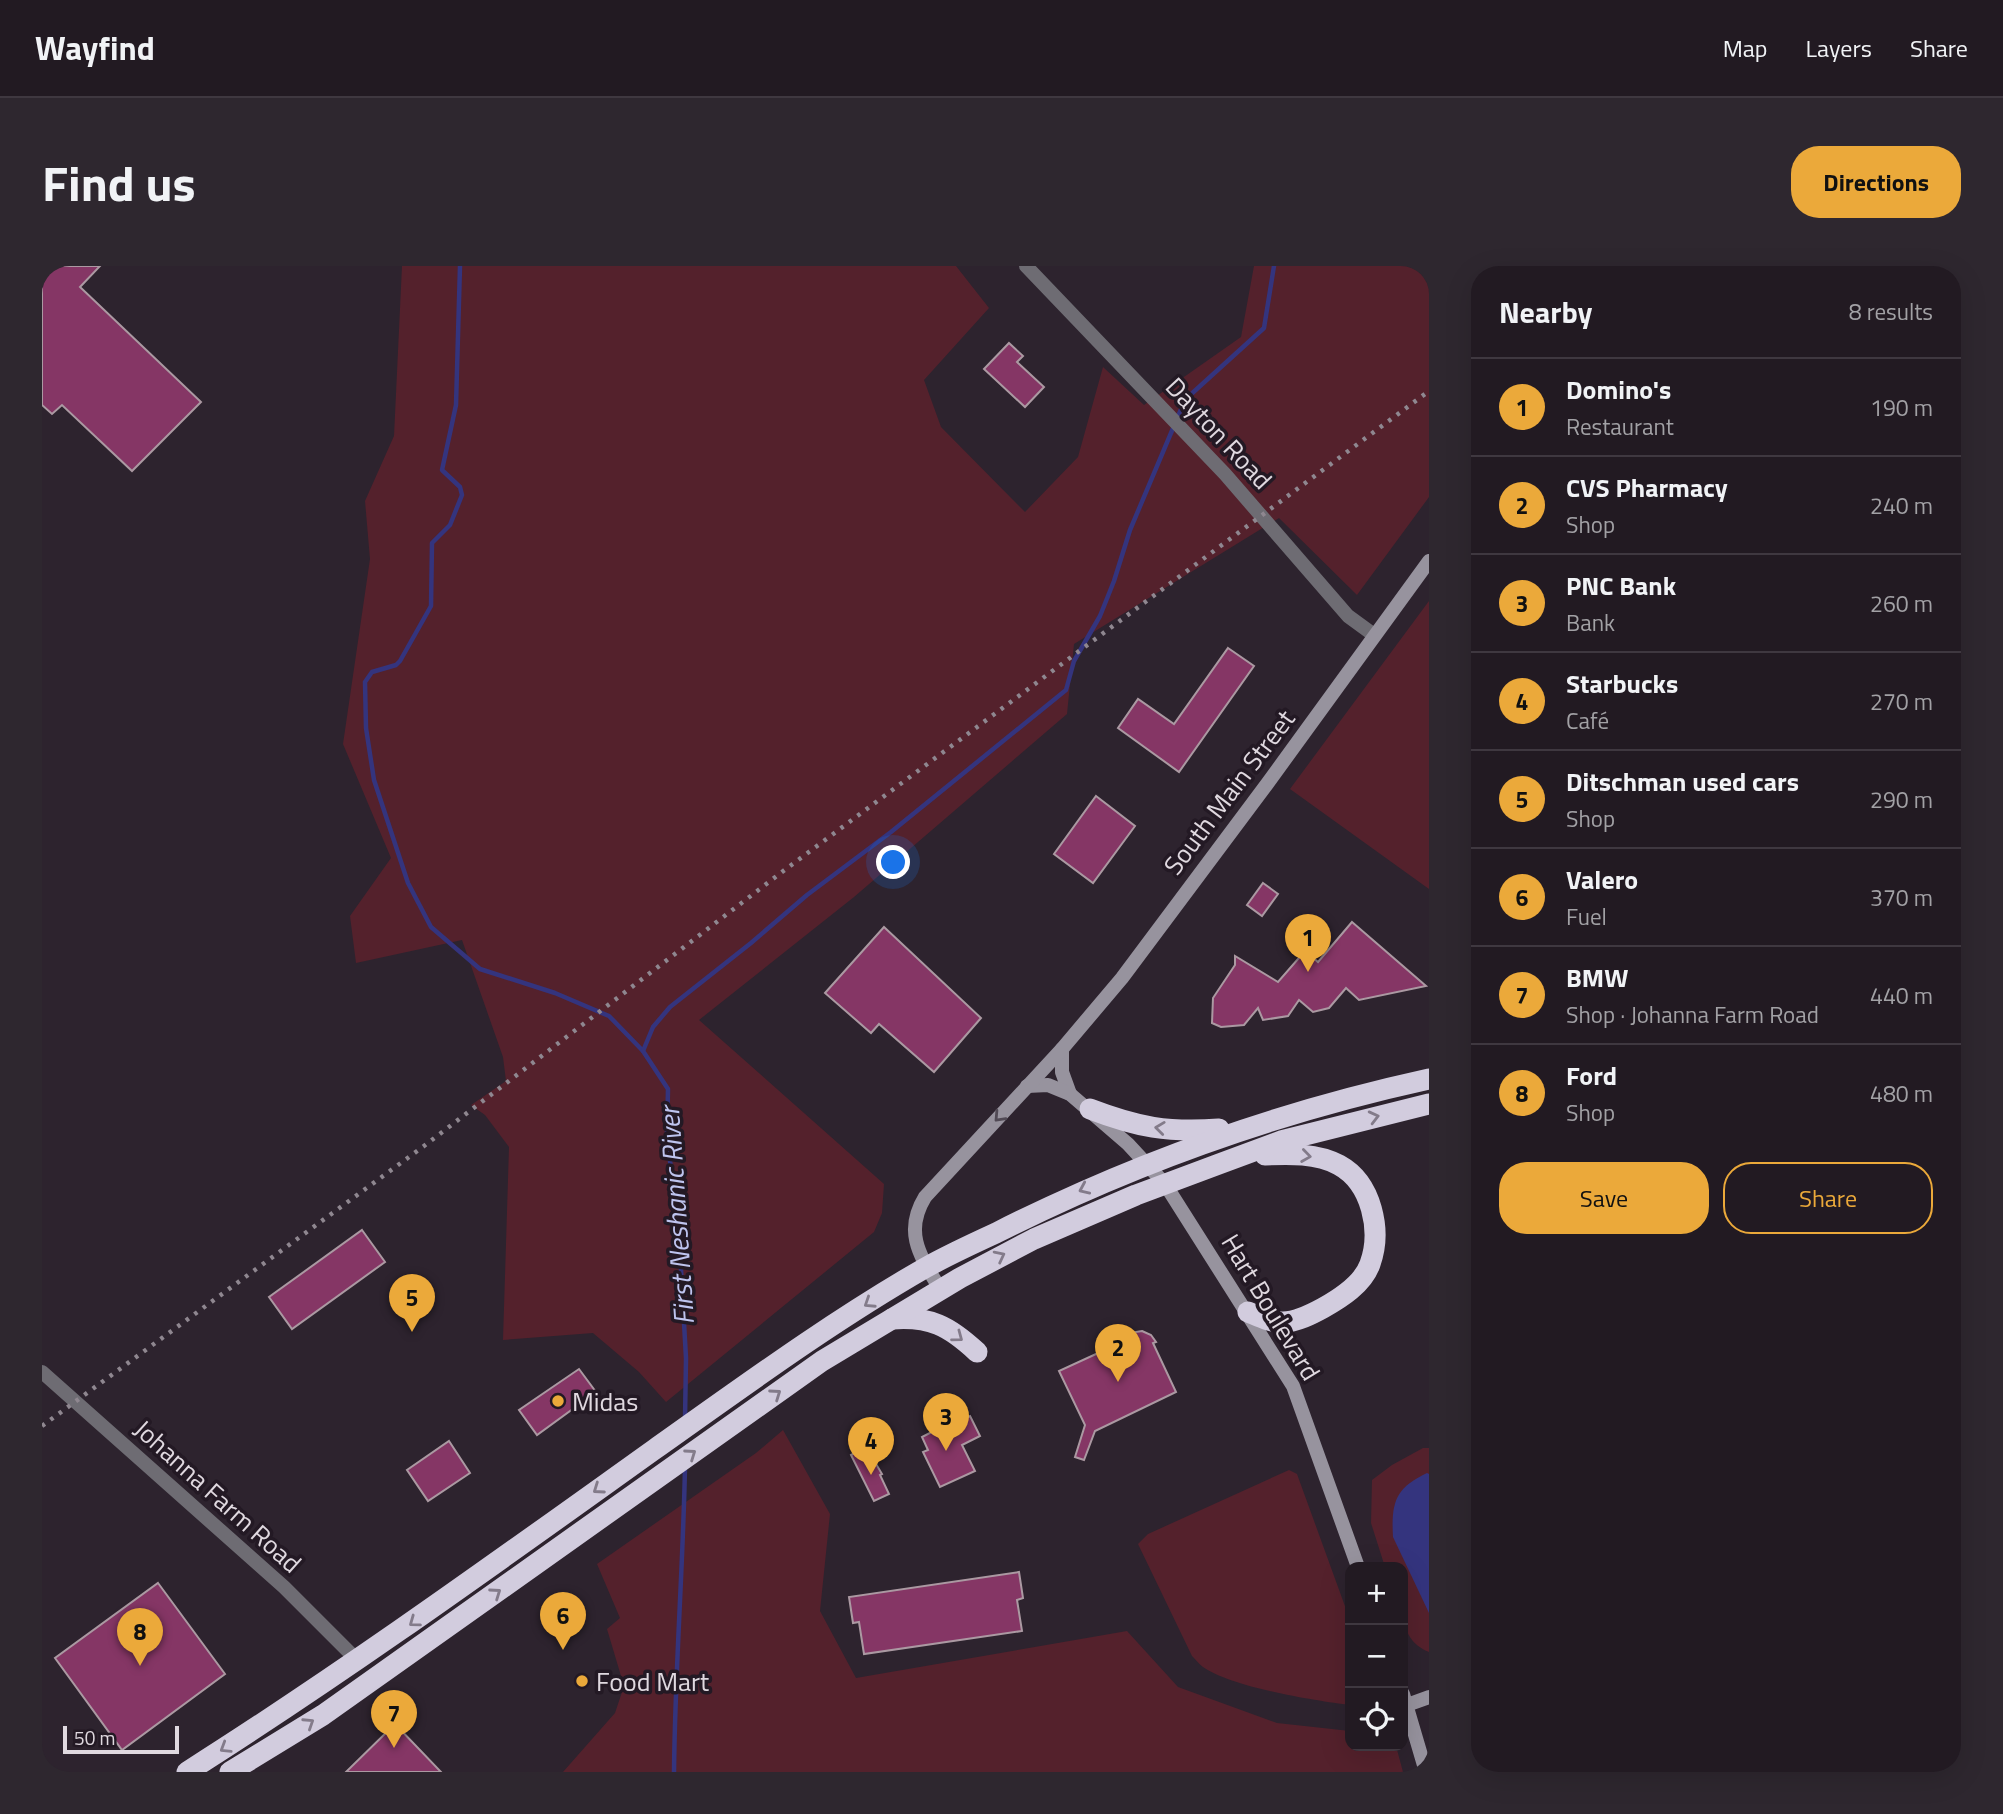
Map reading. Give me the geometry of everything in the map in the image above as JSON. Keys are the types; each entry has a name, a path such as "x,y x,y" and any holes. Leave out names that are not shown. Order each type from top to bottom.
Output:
{"highway":[{"path":"187,1772 358,1661 794,1350 927,1267 1084,1189 1147,1163 1252,1126 1429,1079"},
{"path":"230,1772 323,1715 822,1362 940,1289 1034,1239 1165,1184 1292,1138 1429,1104"},
{"path":"1090,1109 1129,1124 1186,1132 1252,1126"},
{"path":"1238,1157 1291,1153 1340,1165 1360,1184 1371,1206 1376,1231 1369,1266 1341,1298 1309,1316 1284,1322 1248,1312"},
{"path":"890,1319 915,1317 932,1321 950,1330 977,1352"}],"street":[{"name":"Dayton Road","path":"1026,266 1257,509 1349,616 1374,635"},
{"name":"South Main Street","path":"940,1289 917,1249 914,1233 919,1207 934,1187 1062,1049 1138,956 1429,561"},
{"path":"1062,1049 1062,1072 1070,1094"},
{"path":"1027,1087 1048,1085 1070,1094 1090,1109 1147,1163"},
{"name":"Hart Boulevard","path":"1147,1163 1165,1184 1293,1386 1356,1562"},
{"name":"Johanna Farm Road","path":"42,1372 284,1587 358,1661"},
{"path":"1408,1700 1429,1697"},
{"path":"1408,1710 1426,1772"}],"shaded area":[{"path":"402,266 956,266 989,308 924,380 941,427 1025,512 1078,457 1103,367 1144,405 1241,337 1254,266 1429,266 1429,497 1357,595 1279,518 1074,644 1067,714 854,897 699,1020 884,1184 882,1213 874,1232 666,1402 639,1372 593,1333 503,1340 509,1147 485,1115 471,1105 506,1081 503,1057 462,940 356,963 350,916 391,858 343,744 370,559 365,501 394,436"},
{"path":"1429,601 1429,889 1290,789"},
{"path":"783,1430 830,1514 820,1611 856,1678 1127,1631 1178,1687 1277,1723 1345,1730 1345,1751 1397,1751 1403,1772 563,1772 615,1713 624,1686 607,1629 620,1618 597,1564 756,1453"},
{"path":"1423,1448 1429,1448 1429,1652 1418,1646 1408,1633 1408,1562 1383,1562 1371,1523 1372,1480"},
{"path":"1289,1470 1297,1474 1345,1606 1345,1704 1253,1687 1203,1667 1192,1656 1138,1544 1148,1534"},
{"path":"1429,1474 1429,1613 1408,1569 1408,1562 1405,1562 1393,1537 1393,1515 1397,1498 1416,1479"}],"building":[{"path":"42,266 100,266 80,287 201,402 132,471 62,405 52,414 42,405"},
{"path":"1009,343 1023,356 1017,362 1044,387 1025,407 984,369"},
{"path":"1228,648 1254,666 1179,772 1118,728 1138,699 1174,724"},
{"path":"1096,796 1135,826 1093,883 1054,854"},
{"path":"1263,883 1278,894 1262,916 1247,905"},
{"path":"1352,922 1426,986 1359,1000 1346,988 1329,1008 1313,1012 1299,1000 1288,1016 1263,1020 1258,1008 1244,1025 1221,1027 1212,1023 1213,998 1235,965 1235,956 1278,982 1305,951 1318,962"},
{"path":"884,927 981,1018 934,1072 879,1024 871,1033 825,993"},
{"path":"362,1230 385,1262 292,1329 269,1297"},
{"path":"1142,1331 1151,1335 1156,1342 1153,1343 1176,1392 1095,1431 1084,1460 1075,1457 1085,1425 1059,1371 1133,1337 1130,1333"},
{"name":"Midas","path":"579,1369 596,1392 537,1435 519,1410"},
{"path":"970,1416 980,1436 962,1445 975,1471 940,1487 923,1452 928,1450 922,1437 951,1422 953,1425"},
{"path":"449,1441 470,1473 428,1501 407,1470"},
{"path":"866,1447 882,1474 880,1475 889,1494 874,1501 851,1455"},
{"path":"1019,1572 1023,1598 1017,1600 1022,1631 864,1654 859,1622 853,1623 849,1597"},
{"path":"158,1583 225,1674 122,1750 55,1658"},
{"path":"395,1724 441,1772 346,1772"}],"waterway":[{"name":"First Neshanic River","path":"460,266 456,405 442,470 460,487 462,495 450,525 432,543 431,606 400,661 396,665 372,672 365,682 366,728 374,780 408,883 431,927 480,969 555,993 609,1016 643,1051 668,1089 667,1133 680,1252 686,1358 685,1420"},
{"path":"643,1051 653,1027 670,1007 1066,690 1074,661 1100,616 1130,530 1182,407 1188,397 1264,328 1274,266"},
{"name":"First Neshanic River","path":"674,1772 685,1467"}],"railway":[{"path":"42,1426 424,1146 782,872 1429,391"}],"place":[{"name":"Domino's","path":"1308,972"},
{"name":"Ditschman used cars","path":"412,1332"},
{"name":"CVS Pharmacy","path":"1118,1382"},
{"name":"Midas","path":"558,1401"},
{"name":"PNC Bank","path":"946,1451"},
{"name":"Starbucks","path":"871,1475"},
{"name":"Valero","path":"563,1650"},
{"name":"Ford","path":"140,1666"},
{"name":"Food Mart","path":"582,1681"},
{"name":"BMW","path":"394,1748"}]}
